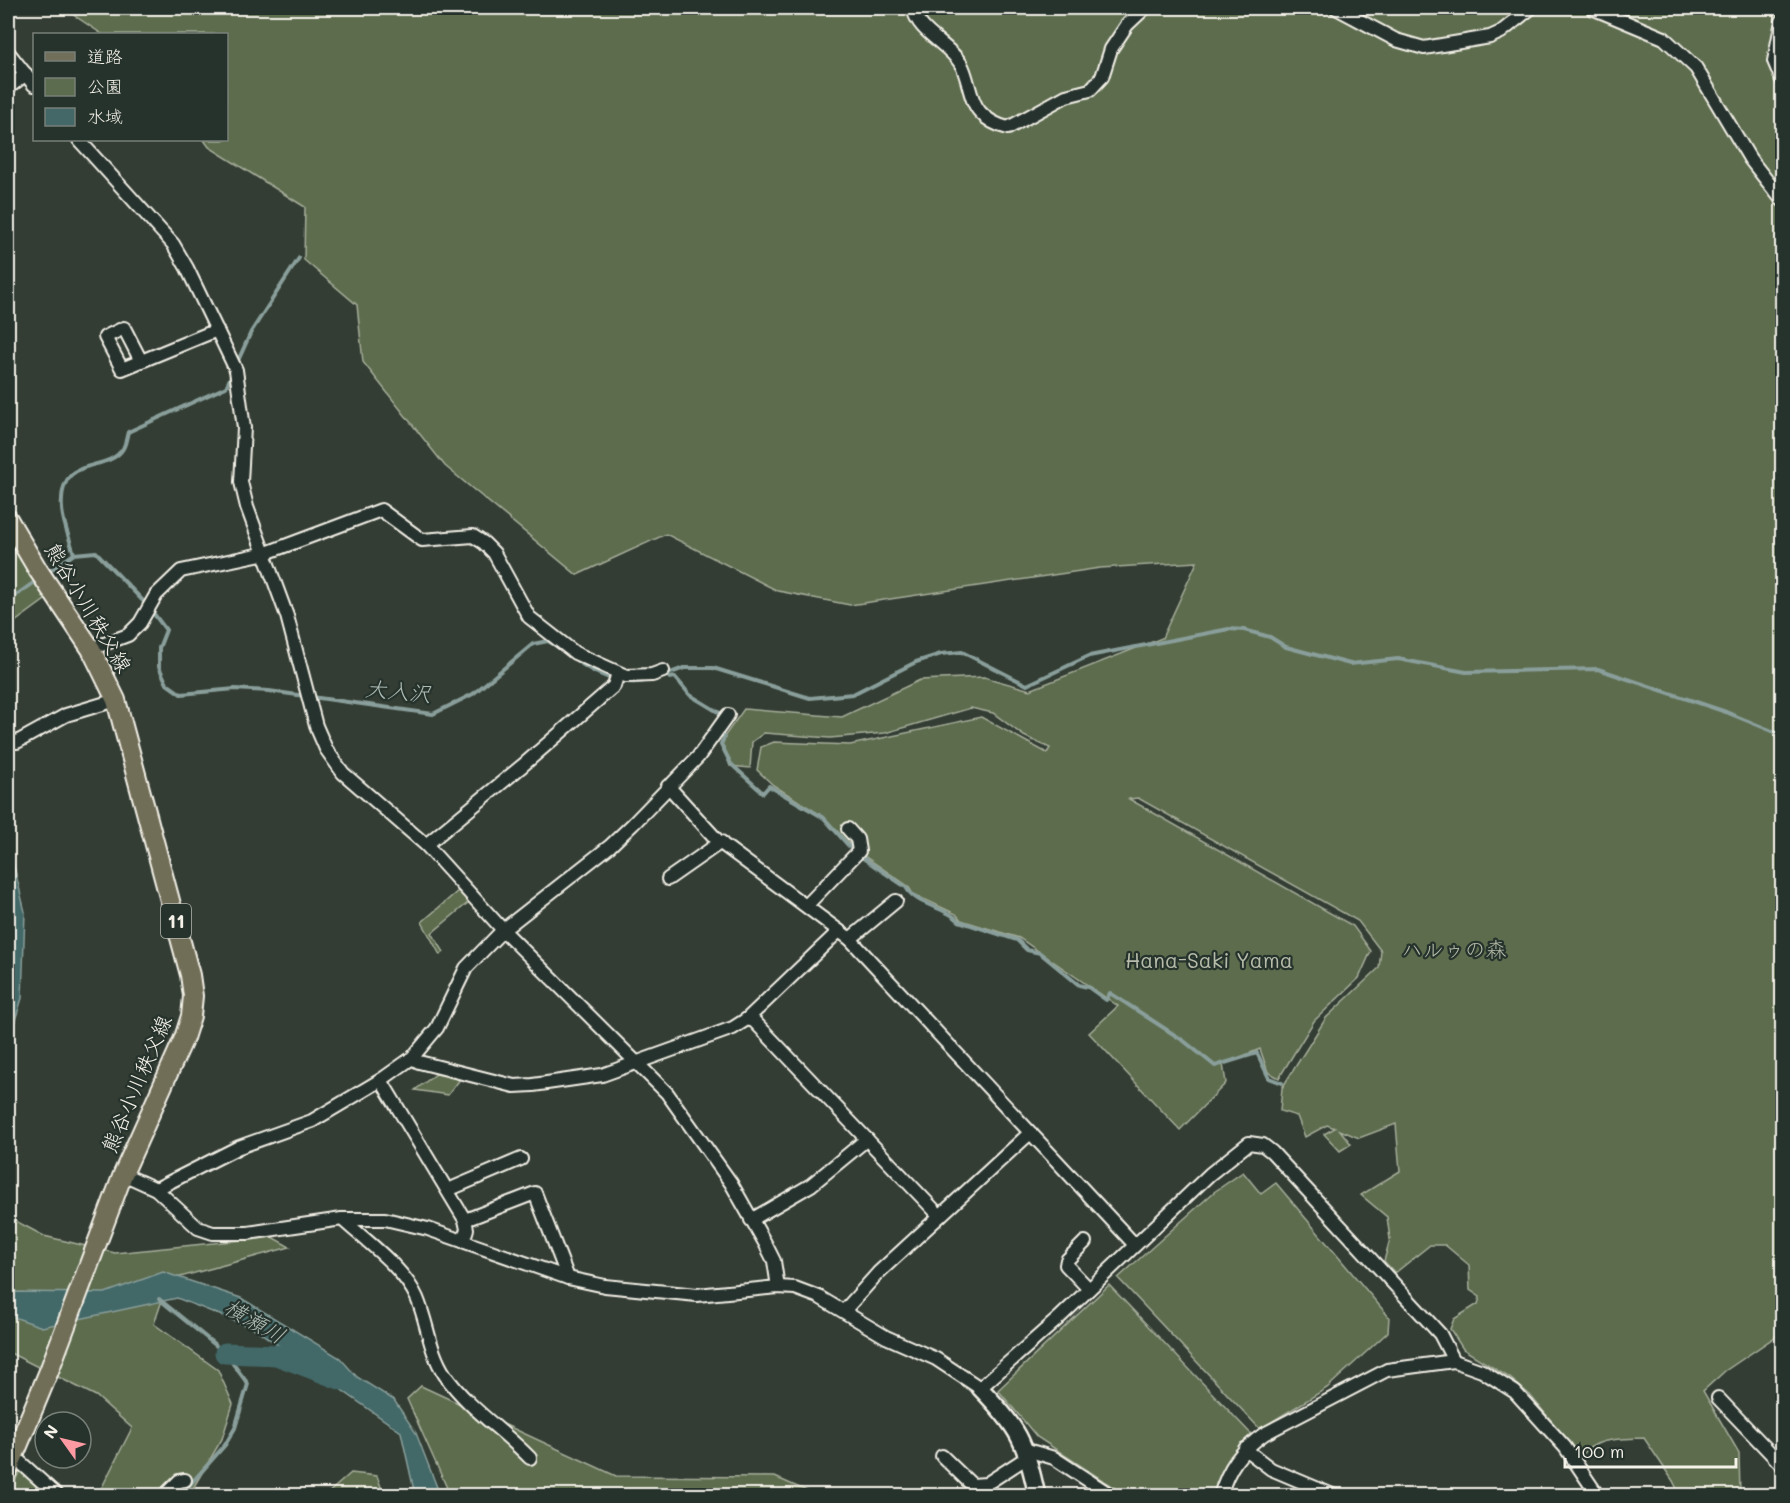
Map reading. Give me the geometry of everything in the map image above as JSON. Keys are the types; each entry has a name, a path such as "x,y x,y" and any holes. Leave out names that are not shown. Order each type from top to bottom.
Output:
{"main road":[{"name":"熊谷小川秩父線","path":"8,519 43,578 91,649 116,700 184,953 193,996 191,1016 184,1038 123,1174 49,1371 9,1458"}],"street":[{"path":"913,8 928,34 949,50 961,64 978,111 993,124 1008,128 1066,96 1090,90 1102,77 1111,50 1127,25 1145,8"},
{"path":"1336,8 1396,40 1424,48 1490,37 1501,32 1531,8"},
{"path":"1592,8 1664,38 1696,68 1750,159 1782,200"},
{"path":"1782,21 1774,61 1782,80"},
{"path":"8,52 33,84"},
{"path":"8,88 26,74"},
{"path":"80,141 173,244 237,370 244,429 241,482 247,507 266,553 306,684 316,726 326,749 343,773 426,846 504,930 680,1109 730,1183 774,1261 778,1287"},
{"path":"141,361 217,330"},
{"path":"91,649 128,635 140,623 156,595 181,571 266,553 381,510 422,540 473,536 494,553 511,589 529,617 575,652 616,678 635,677 663,671"},
{"path":"426,846 522,766 616,678"},
{"path":"17,742 66,715 116,700"},
{"path":"156,1189 239,1147 312,1121 381,1080 412,1058 437,1028 466,968 504,930 610,846 705,748 728,715"},
{"path":"668,786 721,842 850,939 1135,1245"},
{"path":"806,906 860,851 857,839 849,829"},
{"path":"668,879 721,842"},
{"path":"850,939 896,901"},
{"path":"412,1058 419,1062 514,1086 602,1076 708,1039 747,1019 839,932"},
{"path":"747,1019 754,1021 940,1216"},
{"path":"381,1080 465,1220 467,1229 463,1241"},
{"path":"844,1311 857,1294 1030,1133"},
{"path":"751,1220 811,1185 867,1139"},
{"path":"980,1388 1210,1174 1249,1143 1263,1145 1440,1334 1454,1361"},
{"path":"447,1190 521,1159"},
{"path":"123,1174 156,1189 198,1228 213,1233 248,1233 342,1219 399,1221 568,1278 636,1290 697,1295 778,1287 807,1292 844,1311 882,1335 949,1366 980,1388 1000,1408 1028,1453 1037,1496"},
{"path":"465,1220 535,1193 568,1278"},
{"path":"342,1219 407,1279 418,1301 434,1355 446,1377 487,1419 531,1458"},
{"path":"1085,1242 1067,1260 1066,1265 1089,1289"},
{"path":"1223,1494 1233,1463 1245,1449 1264,1434 1387,1370 1454,1361 1482,1371 1515,1392 1565,1447 1598,1496"},
{"path":"1718,1398 1782,1465"},
{"path":"1245,1449 1271,1469 1335,1496"},
{"path":"942,1456 972,1485 986,1484 1028,1453 1054,1458 1112,1496"},
{"path":"9,1458 58,1496"},
{"path":"164,1496 179,1481 185,1480"}],"green space":[{"path":"63,8 1782,8 1782,1332 1725,1371 1703,1391 1739,1453 1740,1495 1680,1495 1644,1438 1601,1442 1586,1450 1581,1457 1530,1395 1510,1378 1463,1349 1450,1329 1454,1319 1478,1304 1480,1297 1470,1290 1469,1265 1445,1245 1430,1245 1395,1273 1384,1261 1390,1239 1387,1217 1361,1195 1400,1171 1396,1124 1359,1138 1340,1130 1351,1144 1340,1151 1324,1134 1335,1128 1327,1125 1305,1137 1297,1116 1280,1111 1282,1088 1326,1018 1379,968 1381,951 1358,921 1138,798 1129,799 1353,926 1371,951 1359,978 1314,1021 1279,1078 1268,1072 1260,1049 1223,1064 1226,1083 1180,1130 1089,1033 1118,1006 1019,938 961,920 956,914 913,894 908,886 854,849 824,817 773,785 757,770 761,747 774,742 850,745 981,717 1047,753 1050,748 1024,736 993,713 971,708 885,733 830,738 764,733 752,742 750,768 730,766 721,741 744,709 842,717 920,680 984,677 1030,690 1162,638 1197,562 1100,568 850,605 778,591 666,534 577,575 445,466 363,362 357,305 304,260 305,207 209,147 205,141 228,141 228,33 100,33"},
{"path":"22,550 49,597 8,627 8,556"},
{"path":"458,891 469,902 432,933 444,952 440,955 422,922"},
{"path":"436,1074 461,1078 448,1095 415,1090"},
{"path":"1243,1172 1261,1194 1276,1183 1389,1317 1388,1332 1327,1388 1260,1429 1118,1278 1214,1192"},
{"path":"8,1217 44,1236 115,1253 272,1237 290,1247 169,1280 154,1324 218,1370 233,1404 222,1439 189,1495 98,1495 132,1428 96,1396 8,1352"},
{"path":"1109,1285 1253,1436 1225,1468 1217,1495 1125,1495 1037,1437 998,1390"},
{"path":"421,1386 616,1476 775,1477 816,1495 446,1495 447,1488 407,1399"},
{"path":"22,1465 50,1491 47,1495 9,1496"},
{"path":"351,1473 377,1476 384,1495 326,1495"}],"water":[{"path":"8,841 25,912 22,998 8,1043"},
{"name":"横瀬川","path":"163,1272 241,1298 340,1358 357,1377 394,1400 416,1433 440,1495 415,1495 401,1432 255,1329 177,1298 42,1327 8,1315 8,1292 105,1293"}],"waterway":[{"path":"237,363 251,332 299,258"},
{"path":"74,554 62,509 63,491 67,480 84,467 114,457 123,448 128,432 226,387 233,372"},
{"name":"大入沢","path":"47,573 74,554 96,552 146,604"},
{"path":"8,601 39,579"},
{"name":"大入沢","path":"151,610 166,630 159,648 159,667 167,684 181,694 235,689 269,691 433,714 473,694 533,644 548,641 560,648"},
{"path":"665,675 684,668 713,668 810,698 853,694 916,662 941,654 962,652 1027,685 1089,656 1229,629 1244,630 1270,637 1286,647 1350,664 1398,659 1466,672 1598,669 1726,712 1782,735"},
{"name":"大入沢","path":"571,656 588,668 608,677 629,682 649,680"},
{"path":"666,674 670,678 675,677 690,695 723,715 722,717"},
{"path":"720,732 724,738 721,744 731,764 763,793 769,786 824,818 854,852 906,887 923,902 946,912 959,921 1017,940 1027,950 1040,953 1079,985 1088,987 1106,1000 1110,993 1184,1041 1215,1066 1257,1053 1269,1078 1282,1083"},
{"path":"159,1299 225,1353 248,1384 235,1428 225,1445 180,1496"},
{"name":"横瀬川","path":"225,1353 276,1355 342,1380"}],"park label":[{"name":"ハルゥの森","path":"1454,950"},
{"name":"Hana-Saki Yama","path":"1209,961"}]}
